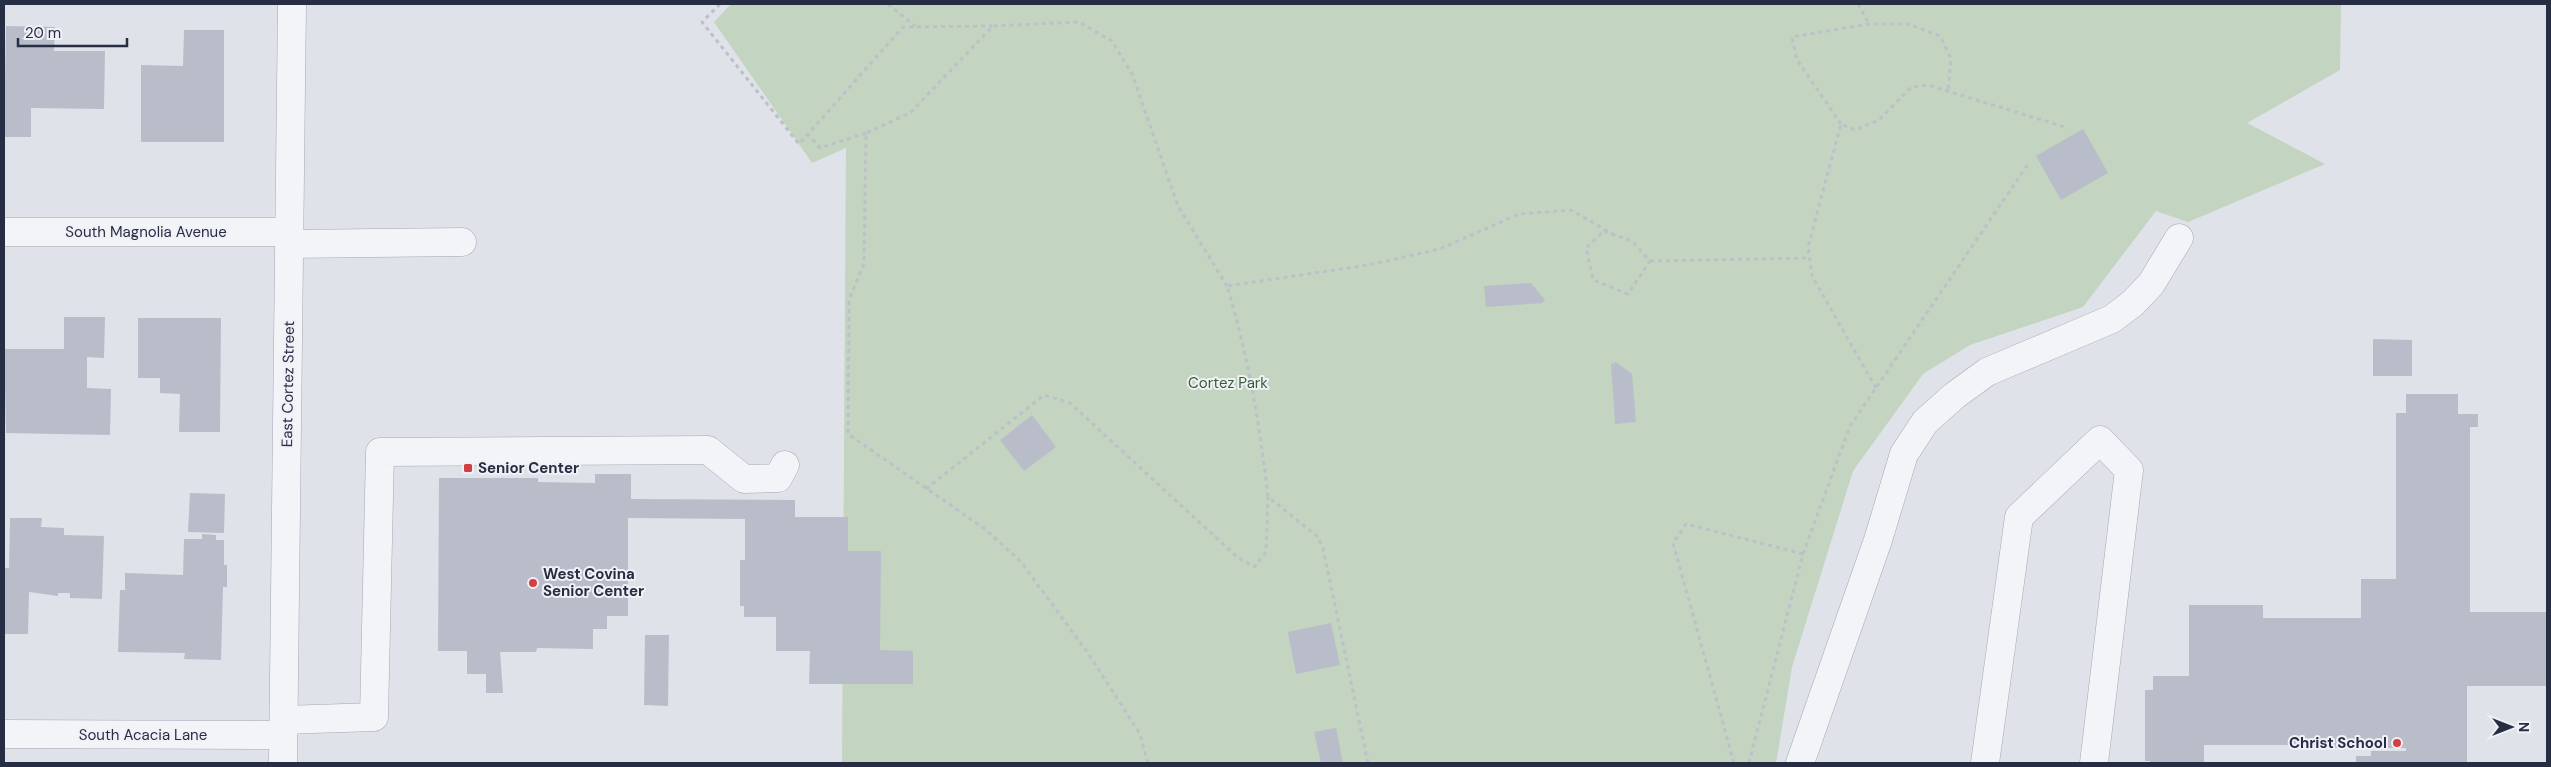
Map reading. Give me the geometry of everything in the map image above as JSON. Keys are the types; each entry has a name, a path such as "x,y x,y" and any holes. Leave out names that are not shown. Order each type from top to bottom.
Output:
{"street":[{"name":"East Cortez Street","path":"283,763 292,4"},
{"name":"South Magnolia Avenue","path":"4,232 462,242"},
{"path":"1800,763 1878,540 1904,454 1925,422 1954,396 1987,372 2112,319 2151,284 2178,238"},
{"path":"1986,763 2019,517 2100,440 2129,470 2094,763"},
{"name":"South Acacia Lane","path":"4,734 284,728 374,717 380,452 708,450 744,479 778,478 785,465"}],"path":[{"path":"720,4 702,22 799,144 903,26 993,26 1079,22 1112,41 1132,74 1178,206 1227,286 1240,328 1260,424 1268,497 1266,552 1254,566 1237,557 1070,403 1044,395 926,489"},
{"path":"888,4 916,26"},
{"path":"1858,4 1869,24"},
{"path":"1948,91 1950,59 1940,36 1908,24 1869,24 1792,37 1797,60 1841,124 1855,130 1879,120 1911,87 1928,85 2068,128"},
{"path":"808,134 820,148 866,133 910,113 993,26"},
{"path":"1841,124 1808,247 1809,258 1812,276 1876,388"},
{"path":"866,133 864,263 849,300 848,434 985,529 1021,562 1088,653 1140,734 1148,763"},
{"path":"1749,763 1803,554 1850,426 2028,164"},
{"path":"1227,286 1368,265 1440,249 1519,214 1571,210 1616,236"},
{"path":"1650,261 1628,294 1593,280 1586,248 1604,231 1632,241 1650,261 1809,258"},
{"path":"1268,497 1317,536 1323,548 1368,763"},
{"path":"1734,763 1673,543 1686,524 1803,554"}],"green space":[{"name":"Cortez Park","path":"731,4 2341,4 2340,70 2247,123 2325,164 2188,222 2156,211 2083,307 1970,345 1923,374 1853,471 1792,667 1776,763 842,763 846,148 812,163 714,22"}],"building":[{"path":"6,26 55,27 54,51 105,51 104,109 31,108 31,137 4,137"},
{"path":"184,30 224,30 224,142 141,142 141,65 183,66"},
{"path":"2083,129 2108,173 2061,200 2036,156"},
{"path":"1531,283 1545,300 1542,303 1486,307 1484,286"},
{"path":"64,317 105,317 104,358 87,357 87,388 111,389 110,435 6,433 4,349 64,349"},
{"path":"138,318 221,318 220,432 179,432 180,394 160,393 160,378 138,378"},
{"path":"2373,339 2412,340 2412,376 2373,376"},
{"path":"1616,362 1632,374 1636,422 1615,424 1611,364"},
{"path":"2406,394 2458,394 2458,414 2478,414 2478,427 2470,427 2470,612 2547,612 2547,686 2467,686 2467,763 2356,763 2356,756 2371,756 2371,751 2406,751 2406,748 2292,748 2292,745 2204,745 2204,763 2150,763 2150,761 2145,761 2145,690 2153,690 2153,676 2189,676 2189,605 2263,605 2263,618 2361,618 2361,579 2396,579 2396,413 2406,413"},
{"path":"1032,415 1056,447 1024,471 1000,440"},
{"name":"West Covina Senior Center","path":"595,474 631,474 631,499 795,500 795,517 848,517 848,551 881,551 880,650 913,651 913,684 809,684 810,651 776,651 776,617 744,617 744,606 740,606 740,560 745,560 745,519 628,518 628,616 607,616 607,629 593,629 593,649 537,648 536,652 500,652 503,693 486,693 486,674 467,674 467,651 438,651 439,478 538,478 538,482 595,483"},
{"path":"190,493 225,494 224,533 188,532"},
{"path":"10,518 42,518 41,527 64,528 64,535 104,536 102,599 70,598 70,593 58,593 58,596 29,592 28,634 4,634 4,568 9,568"},
{"path":"202,534 216,535 216,540 224,540 224,565 227,565 227,587 223,587 221,660 184,659 185,653 118,652 120,590 125,590 125,573 183,575 184,539 202,539"},
{"path":"1331,623 1340,665 1296,674 1288,632"},
{"path":"645,635 669,635 668,706 644,705"},
{"path":"1336,728 1343,763 1321,763 1314,732"}],"place":[{"name":"Senior Center","path":"468,468"},
{"name":"West Covina Senior Center","path":"533,583"},
{"name":"Christ School","path":"2397,743"}]}
